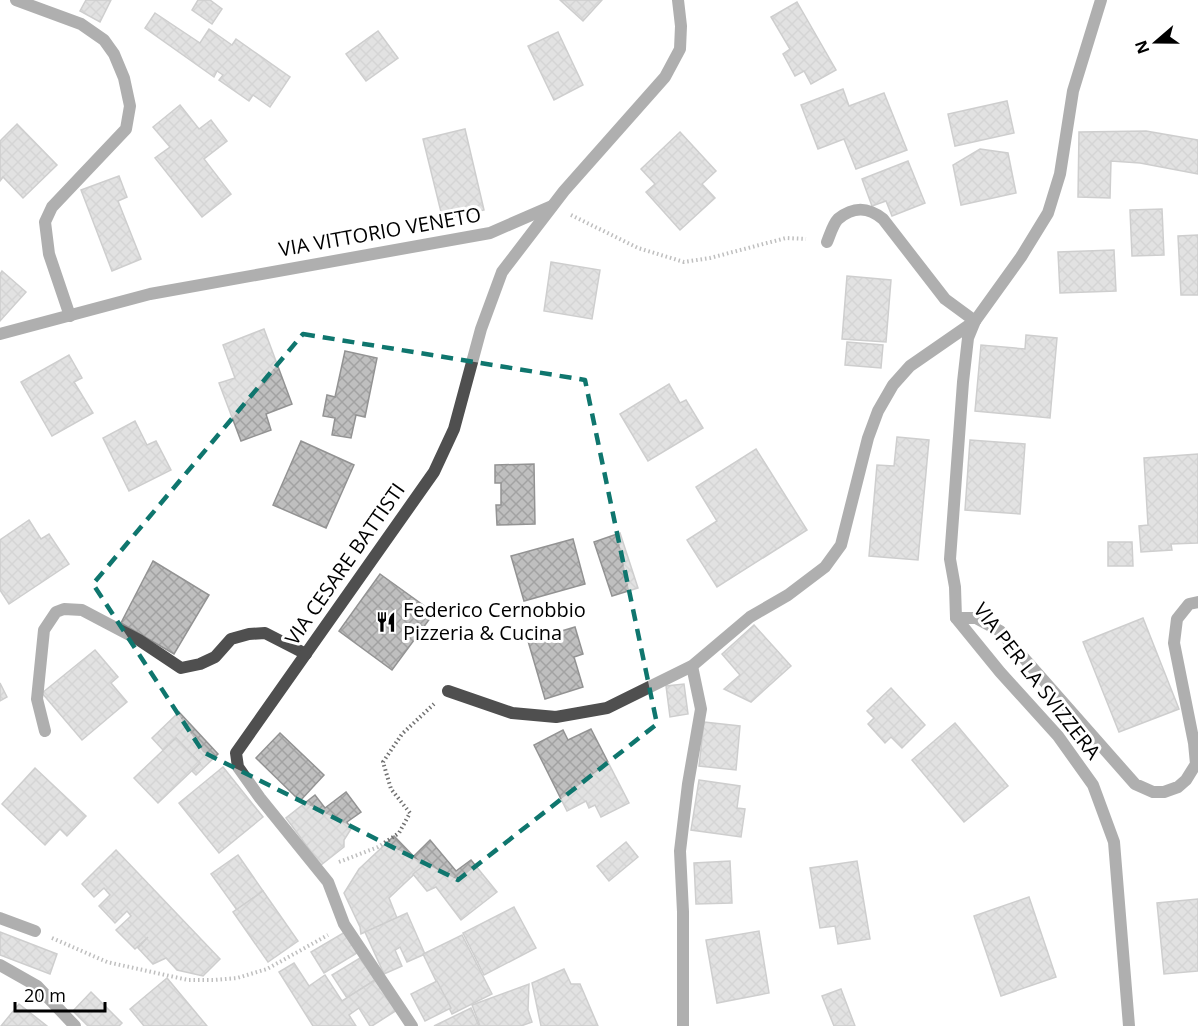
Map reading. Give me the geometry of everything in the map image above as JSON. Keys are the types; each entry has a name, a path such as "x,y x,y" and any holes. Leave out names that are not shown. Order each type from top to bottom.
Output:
{"street":[{"path":"16,0 81,24 104,40 114,54 124,78 130,106 126,129 52,207 45,222 48,254 70,316"},
{"name":"VIA VITTORIO VENETO","path":"0,334 150,294 490,233 553,206 665,77 680,49 681,26 678,0"},
{"path":"448,691 512,713 556,717 606,708 692,666 750,618 788,595 825,567 841,544 868,438 878,411 893,385 910,366 975,321 1021,257 1048,213 1060,174 1073,91 1101,0"},
{"name":"VIA CESARE BATTISTI","path":"412,1026 344,924 328,882 249,783 238,767 236,753 434,472 454,429 482,329 502,272 553,206"},
{"path":"827,242 837,220 864,209 873,211 883,219 945,298 975,321"},
{"name":"VIA PER LA SVIZZERA","path":"975,321 968,338 963,382 950,559 955,587 956,618 1000,672 1058,736 1093,785 1114,842 1129,1026"},
{"path":"956,618 976,618 1000,631 1135,784 1153,792 1164,792 1178,787 1186,780 1196,764 1194,743 1174,644 1177,619 1189,604 1198,602"},
{"path":"45,731 37,699 44,630 56,612 64,609 82,610 139,640 182,668 200,664 215,657 231,639 249,634 265,633 306,654"},
{"path":"683,1026 683,912 680,851 688,784 701,709 692,666"},
{"path":"0,918 35,931"},
{"path":"0,965 37,986 75,1026"}],"path":[{"path":"553,206 638,248 684,262 695,262 786,238 827,242"},
{"path":"318,870 378,848 399,833 410,813 391,789 383,762 402,734 448,691"},
{"path":"35,931 107,962 188,980 214,980 237,978 267,969 344,924"}],"highlighted area":[{"path":"303,334 585,380 657,724 458,880 203,752 93,584"}],"building":[{"path":"86,0 111,0 100,22 80,11"},
{"path":"198,0 210,0 222,9 212,24 192,10"},
{"path":"560,0 602,0 583,21"},
{"path":"797,2 836,70 811,84 804,71 795,76 783,54 790,49 771,17"},
{"path":"155,13 200,43 209,29 232,45 236,39 290,77 270,107 253,95 249,101 219,80 223,75 217,71 214,77 145,28"},
{"path":"378,31 398,58 366,81 346,54"},
{"path":"558,32 583,85 554,100 528,46"},
{"path":"843,89 849,106 884,93 907,150 856,169 844,139 818,149 801,105"},
{"path":"1007,101 1014,133 955,146 948,114"},
{"path":"180,105 199,129 211,120 227,141 204,159 231,194 202,217 155,158 170,147 153,127"},
{"path":"17,124 57,165 23,198 3,177 0,181 0,141"},
{"path":"465,129 484,210 443,220 423,139"},
{"path":"1146,131 1198,140 1198,174 1140,163 1111,161 1110,198 1078,197 1079,132"},
{"path":"680,132 716,171 702,184 715,198 680,230 646,192 655,184 641,169"},
{"path":"980,149 1008,153 1016,193 961,205 953,165"},
{"path":"908,161 925,203 892,216 886,201 872,206 862,179"},
{"path":"119,176 127,197 118,201 141,259 112,271 81,190"},
{"path":"1162,209 1164,255 1132,256 1130,210"},
{"path":"1198,235 1198,295 1181,295 1178,236"},
{"path":"1114,250 1116,291 1060,293 1058,252"},
{"path":"551,262 600,270 592,319 544,311"},
{"path":"2,271 26,292 0,321 0,274"},
{"path":"847,276 891,280 886,342 842,339"},
{"path":"264,329 292,404 266,414 271,430 241,441 219,383 235,378 223,345"},
{"path":"1026,335 1057,338 1050,418 975,411 981,345 1025,349"},
{"path":"847,342 883,345 881,368 845,365"},
{"path":"345,351 377,358 365,417 356,415 351,438 332,435 335,418 323,416 327,395 335,397"},
{"path":"69,355 82,378 74,382 93,413 52,436 21,382"},
{"path":"669,384 680,403 686,400 703,428 648,461 620,414"},
{"path":"135,421 147,445 156,441 171,470 129,491 103,438"},
{"path":"897,437 929,440 918,560 869,556 877,465 894,466"},
{"path":"970,440 1025,444 1020,514 965,510"},
{"path":"301,441 354,465 326,528 273,505"},
{"path":"756,449 807,530 717,587 687,540 717,521 696,487"},
{"path":"1198,454 1198,543 1171,544 1172,550 1141,552 1139,526 1148,525 1144,458"},
{"path":"534,464 535,524 497,525 496,505 501,505 501,483 495,483 495,465"},
{"path":"29,520 41,539 49,534 69,564 9,604 0,590 0,540"},
{"path":"620,533 638,588 612,596 594,542"},
{"path":"573,539 585,584 524,601 511,556"},
{"path":"1108,542 1132,542 1133,566 1108,566"},
{"path":"153,561 209,595 174,654 121,623"},
{"path":"380,574 434,613 392,670 339,631"},
{"path":"1143,618 1179,709 1119,732 1083,642"},
{"path":"754,625 791,666 751,702 724,689 740,675 722,654"},
{"path":"575,627 583,654 574,657 583,687 545,699 528,641"},
{"path":"95,650 118,677 111,683 127,702 82,740 42,693"},
{"path":"0,683 7,697 0,701"},
{"path":"684,684 688,714 670,717 666,686"},
{"path":"891,688 925,725 902,748 891,737 885,743 868,724 874,718 867,711"},
{"path":"179,712 218,754 196,775 192,771 200,763 176,738 163,750 152,738"},
{"path":"704,722 740,726 736,770 699,766"},
{"path":"955,723 1008,786 964,822 912,760"},
{"path":"591,729 629,803 601,817 595,805 589,808 586,801 567,811 534,745 563,730 568,740"},
{"path":"280,733 324,775 300,801 256,758"},
{"path":"176,738 200,763 158,803 134,778"},
{"path":"223,767 263,817 219,853 179,803"},
{"path":"35,768 86,816 67,836 60,829 45,845 2,804"},
{"path":"699,780 740,786 737,808 745,809 741,837 691,830"},
{"path":"346,792 361,812 347,822 351,829 344,840 344,847 321,865 286,818 315,795 325,808"},
{"path":"394,836 423,866 389,898 397,918 361,934 344,893 359,869"},
{"path":"430,840 456,871 471,860 497,892 461,920 436,887 427,891 413,874 423,866 414,856"},
{"path":"626,842 638,857 609,881 597,866"},
{"path":"116,850 220,959 203,976 177,970 166,958 153,964 138,948 148,937 135,949 116,930 131,916 127,911 115,923 99,906 110,895 104,888 94,897 82,884"},
{"path":"238,855 263,891 237,910 211,874"},
{"path":"730,861 732,903 696,904 694,863"},
{"path":"857,861 870,939 838,944 835,926 820,928 810,868"},
{"path":"263,891 298,941 268,962 233,912"},
{"path":"1029,897 1056,977 1001,996 974,916"},
{"path":"1198,899 1198,971 1164,974 1157,903"},
{"path":"514,907 536,948 484,975 463,933"},
{"path":"407,913 425,954 407,962 400,947 395,950 402,966 384,974 365,932"},
{"path":"759,931 769,993 717,1003 706,940"},
{"path":"0,932 57,954 50,974 0,955"},
{"path":"345,932 357,953 324,973 311,952"},
{"path":"462,935 492,994 452,1014 423,954"},
{"path":"360,958 375,980 347,998 332,975"},
{"path":"294,963 309,986 325,975 342,1001 375,980 397,1010 372,1026 359,1008 349,1015 356,1026 313,1026 279,972"},
{"path":"564,969 571,984 580,984 598,1026 541,1026 532,983"},
{"path":"167,978 207,1026 144,1026 130,1009"},
{"path":"437,981 451,1008 425,1021 411,994"},
{"path":"529,984 528,1010 532,1022 521,1026 480,1026 472,1005"},
{"path":"841,989 855,1026 834,1026 822,996"},
{"path":"91,992 122,1023 119,1026 88,1026 73,1011"},
{"path":"19,1004 47,1026 1,1026"},
{"path":"471,1008 479,1026 434,1026"}],"place":[{"name":"Federico Cernobbio Pizzeria & Cucina","path":"386,622"}]}
